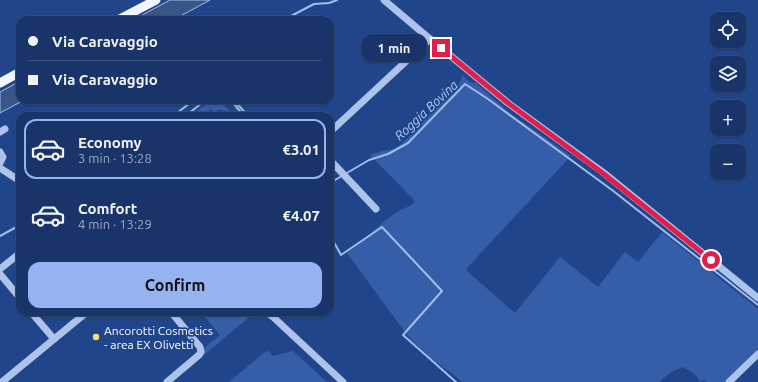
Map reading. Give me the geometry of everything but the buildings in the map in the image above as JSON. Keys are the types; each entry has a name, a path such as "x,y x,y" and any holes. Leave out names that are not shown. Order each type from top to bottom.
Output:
{"main road":[{"path":"126,16 156,0"},
{"path":"0,83 16,74"}],"street":[{"path":"384,0 508,103 604,174 758,298"},
{"path":"334,128 430,39"},
{"path":"0,152 3,157 0,163"},
{"path":"334,164 376,209"},
{"path":"0,168 16,178"},
{"path":"0,269 16,257"},
{"path":"0,274 16,293"},
{"path":"35,316 54,339"},
{"path":"2,382 82,316"},
{"path":"166,382 201,352 201,349 175,316"},
{"path":"273,316 343,382"},
{"path":"729,382 758,354"}],"shaded area":[{"path":"170,0 210,0 180,16 140,16"},
{"path":"463,75 470,82 476,83 511,114 571,156 467,268 467,271 515,313 560,257 598,287 625,252 638,262 662,232 758,309 758,349 724,382 707,382 704,380 700,382 693,373 683,367 673,371 659,382 462,382 430,358 407,335 347,253 387,219 415,202 370,155 394,149 399,146 452,92 460,82"},
{"path":"16,83 17,104 0,113 0,92"},
{"path":"206,104 223,104 230,112 219,110 214,112 211,109 207,112 196,112"},
{"path":"204,316 251,316 204,355 204,348 220,335"},
{"path":"270,351 272,356 293,351 327,382 229,382 265,352"}],"waterway":[{"path":"291,16 314,4 329,3 337,0"},
{"name":"Roggia Bovina","path":"334,181 369,160 388,154 408,143 465,84 488,99 612,190 758,305"},
{"path":"178,112 189,104"},
{"path":"190,112 201,104"},
{"name":"Roggia Bovina","path":"234,104 241,112"},
{"name":"Roggia Bovina","path":"238,104 244,112"},
{"path":"0,236 16,227"},
{"path":"334,242 341,255 382,227 442,291 403,335 456,382"}],"place":[{"name":"Ancorotti Cosmetics - area EX Olivetti","path":"96,337"}],"route":[{"path":"441,48 508,103 604,174 711,260"}]}
